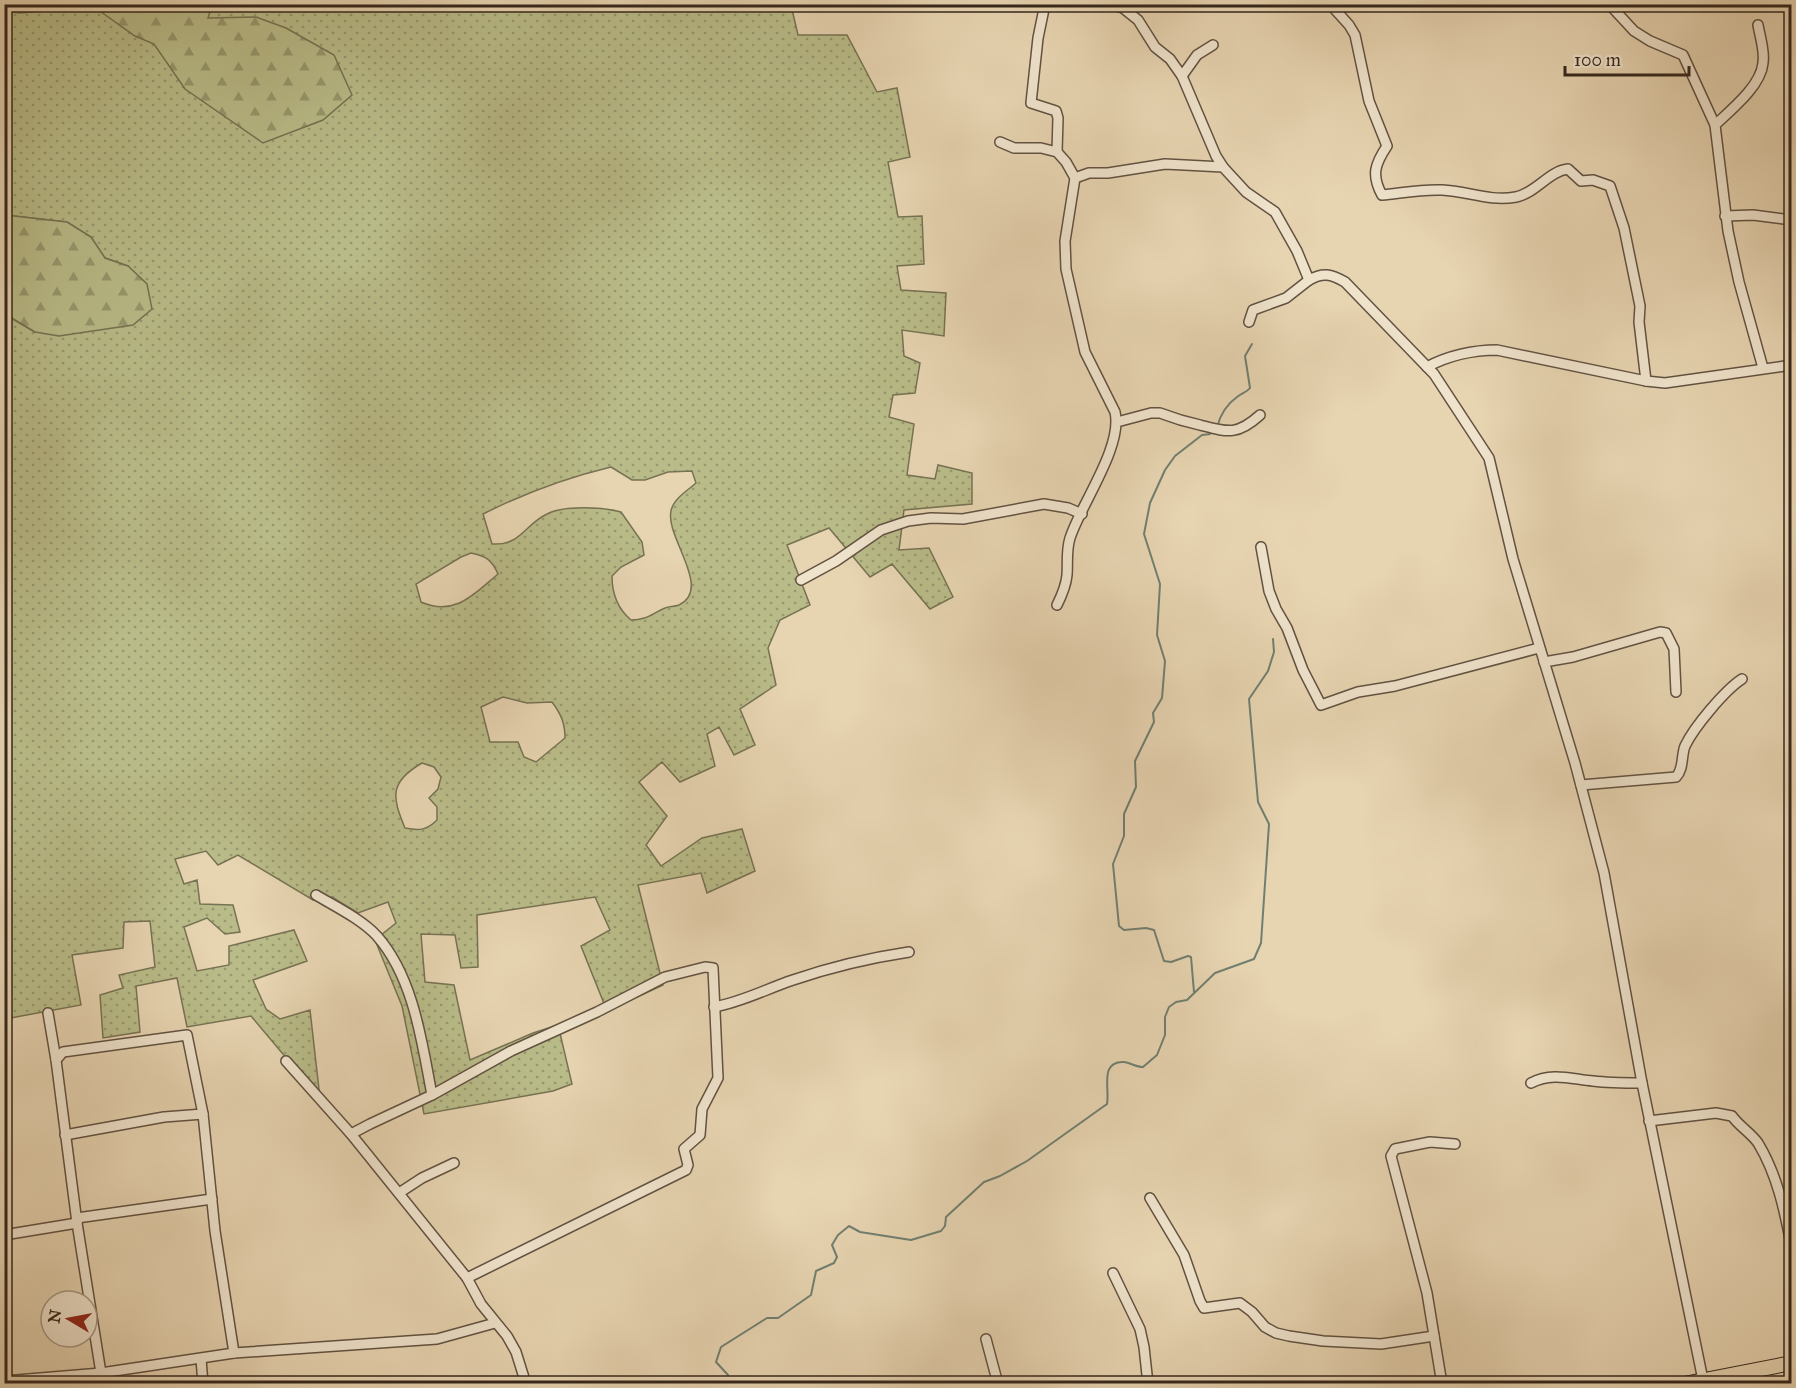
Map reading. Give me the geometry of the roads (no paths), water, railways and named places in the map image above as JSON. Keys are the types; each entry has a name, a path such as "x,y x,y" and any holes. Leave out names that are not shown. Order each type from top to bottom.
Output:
{"main road":[{"path":"1684,1383 1791,1363"}],"street":[{"path":"1045,4 1038,38 1031,103 1056,111 1058,152"},
{"path":"1109,4 1123,8 1138,20 1155,47 1170,59 1182,76 1216,156 1246,192 1275,212 1297,251 1309,280"},
{"path":"1330,4 1355,35 1369,101 1387,146 1378,160 1375,183 1382,195 1442,190 1476,197 1516,197 1531,192 1562,170 1568,169 1581,181 1593,180 1610,186 1624,228 1640,306 1639,321 1646,381"},
{"path":"1609,4 1634,31 1650,41 1683,55 1715,125 1725,216 1739,282 1763,368"},
{"path":"1715,125 1733,109 1760,74 1764,62 1758,26"},
{"path":"1182,76 1197,55 1213,45"},
{"path":"1000,142 1014,148 1041,148 1058,152 1075,178 1065,241 1066,269 1085,352 1115,412 1117,422 1103,466 1071,534 1067,548 1068,573 1064,591 1057,605"},
{"path":"1075,178 1089,173 1117,172 1166,164 1223,167"},
{"path":"1725,216 1791,220"},
{"path":"1250,322 1253,310 1286,298 1320,274 1333,275 1345,282 1426,367 1441,385 1489,458 1513,559 1581,785 1604,873 1649,1121 1703,1380"},
{"path":"1426,367 1441,359 1485,350 1497,350 1646,381 1683,381 1791,365"},
{"path":"1117,422 1150,413 1160,413 1220,432 1234,430 1260,415"},
{"path":"801,580 836,561 881,531 908,521 931,518 963,519 1044,504 1068,508 1082,514"},
{"path":"1261,547 1269,591 1287,628 1303,670 1321,705 1358,692 1395,686 1539,648"},
{"path":"1544,662 1573,657 1660,632 1666,633 1674,649 1676,692"},
{"path":"1581,785 1676,777 1680,772 1684,749 1698,725 1725,696 1730,687 1742,679"},
{"path":"316,895 377,936 404,980 415,1011 432,1095"},
{"path":"714,1007 731,1004 793,980 862,960 909,952"},
{"path":"351,1134 432,1095 511,1051 597,1012 665,977 705,967 713,968 718,1078 702,1109 700,1135 684,1149 688,1165 686,1170 467,1278"},
{"path":"48,1013 101,1373"},
{"path":"56,1060 63,1052 187,1035 203,1114 212,1199 234,1353"},
{"path":"286,1061 351,1134 467,1278 481,1304 507,1336 516,1352 526,1383"},
{"path":"1531,1083 1546,1077 1562,1076 1589,1081 1642,1083"},
{"path":"1649,1121 1716,1113 1732,1116 1739,1126 1757,1142 1778,1187 1791,1250"},
{"path":"65,1135 164,1117 203,1114"},
{"path":"1442,1383 1427,1293 1391,1155 1395,1149 1431,1142 1455,1144"},
{"path":"399,1193 422,1178 454,1163"},
{"path":"1150,1198 1184,1255 1204,1308 1240,1303 1252,1312 1265,1327 1276,1333 1323,1341 1381,1344 1434,1336"},
{"path":"4,1235 77,1220 212,1199"},
{"path":"1113,1273 1140,1329 1148,1383"},
{"path":"4,1381 101,1373 234,1353 437,1339 495,1323"},
{"path":"986,1339 998,1383"},
{"path":"201,1359 203,1383"}],"waterway":[{"path":"1217,427 1230,403 1250,388 1245,356 1252,344"},
{"path":"1194,992 1191,957 1171,962 1164,961 1154,930 1146,928 1124,930 1119,926 1113,864 1124,836 1124,814 1136,787 1135,761 1154,722 1153,713 1162,698 1165,661 1157,635 1160,584 1144,534 1150,503 1165,470 1175,456 1202,435 1210,434"},
{"path":"725,1384 728,1375 716,1362 721,1347 767,1318 778,1318 811,1295 816,1271 834,1263 837,1257 832,1245 838,1235 849,1226 860,1232 911,1240 941,1231 945,1226 946,1217 984,1182 1027,1161 1107,1104 1107,1077 1111,1066 1124,1062 1143,1067 1157,1055 1165,1035 1165,1017 1169,1007 1176,1002 1187,1000 1215,973 1254,959 1261,943 1269,824 1258,802 1249,699 1268,671 1274,652 1273,639"}]}
